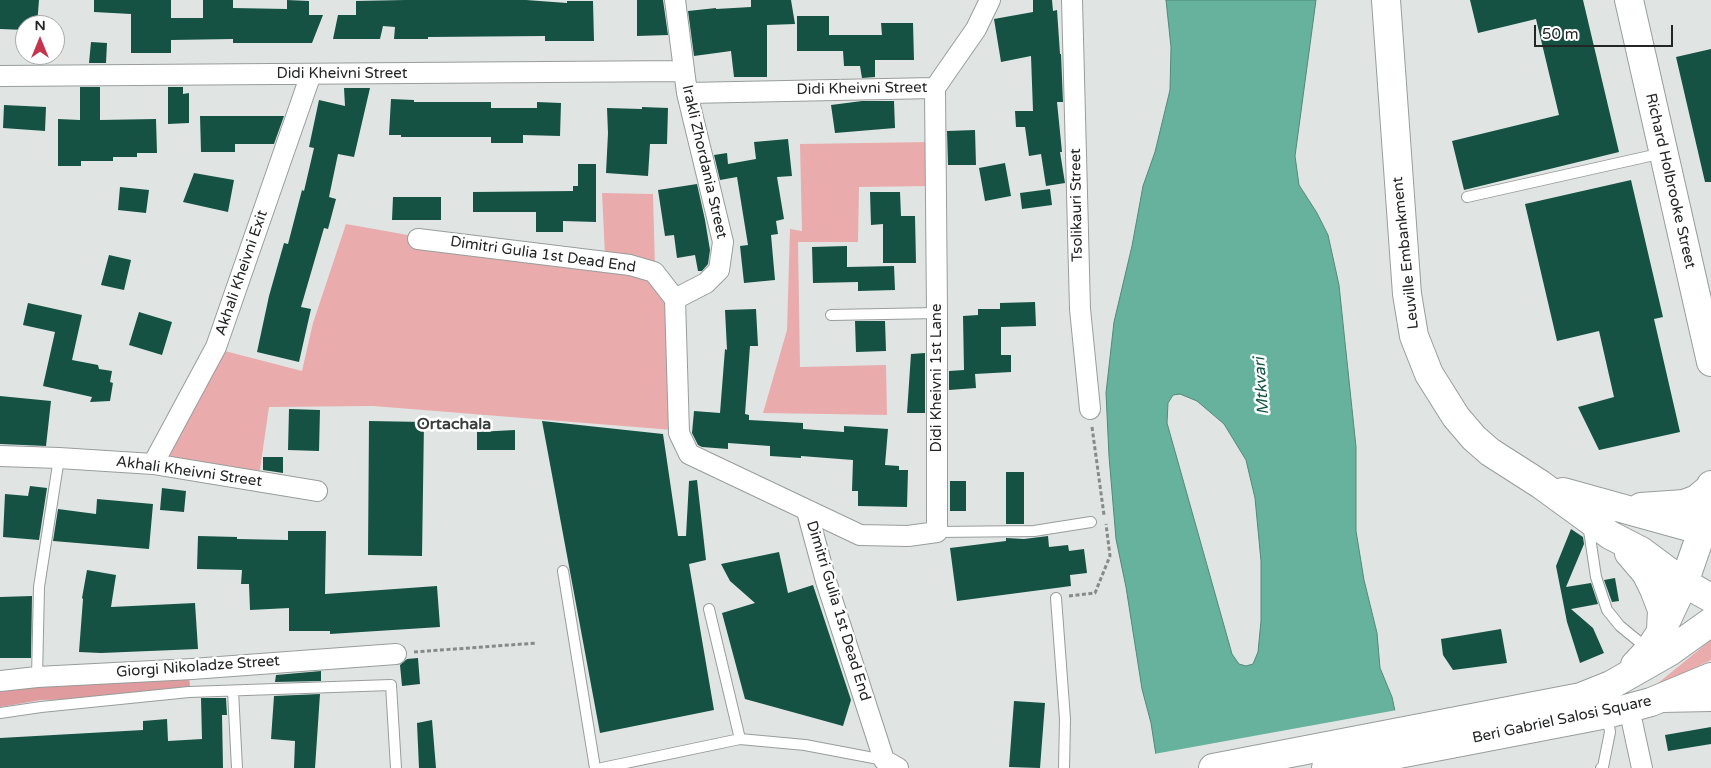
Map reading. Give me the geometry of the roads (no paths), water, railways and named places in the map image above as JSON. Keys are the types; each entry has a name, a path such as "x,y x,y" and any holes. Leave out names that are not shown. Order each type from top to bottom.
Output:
{"main road":[{"name":"Leuville Embankment","path":"1386,0 1407,294 1414,336 1429,374 1456,417 1474,438 1490,452 1540,484 1610,535 1641,551 1684,583 1711,598"},
{"name":"Richard Holbrooke Street","path":"1628,0 1711,362"},
{"name":"Leuville Embankment","path":"1540,484 1617,508 1707,532"},
{"path":"1624,678 1655,641 1707,532 1711,484"},
{"path":"1617,508 1684,504 1697,500 1710,488"},
{"path":"1610,535 1646,573 1654,588 1662,610 1655,641"},
{"name":"Beri Gabriel Salosi Square","path":"1407,742 1597,692 1669,652 1711,622"},
{"name":"Beri Gabriel Salosi Square","path":"1407,742 1629,708 1711,677"},
{"path":"1213,768 1407,742"},
{"path":"1326,768 1407,742"}],"street":[{"name":"Irakli Zhordania Street","path":"675,0 687,93 723,242 719,270 706,283 675,299"},
{"name":"Didi Kheivni Street","path":"687,93 934,88 976,29 990,0"},
{"name":"Tsolikauri Street","path":"1072,0 1080,309 1090,410"},
{"name":"Didi Kheivni Street","path":"0,76 684,71"},
{"name":"Akhali Kheivni Exit","path":"153,464 216,347 311,74"},
{"name":"Didi Kheivni 1st Lane","path":"934,88 937,532"},
{"name":"Dimitri Gulia 1st Dead End","path":"418,239 630,265 654,272 675,299 678,433 689,454 808,512 826,581 891,764"},
{"name":"Akhali Kheivni Street","path":"0,456 153,464 318,491"},
{"path":"808,512 860,535 908,536 937,532"},
{"name":"Giorgi Nikoladze Street","path":"0,681 396,654"},
{"path":"1642,768 1629,708 1711,700"}],"lane":[{"path":"1467,196 1664,153"},
{"path":"831,315 937,313"},
{"path":"37,677 39,587 59,458"},
{"path":"1587,518 1596,577 1607,610 1620,626 1655,641"},
{"path":"937,532 1034,532 1091,522"},
{"path":"563,571 595,768"},
{"path":"1056,598 1065,720 1064,768"},
{"path":"709,609 740,739"},
{"path":"0,714 41,707 190,692 391,685 396,768"},
{"path":"233,690 237,768"},
{"path":"1602,768 1610,732 1629,708"},
{"path":"602,768 740,739 805,745 891,764"}],"water":[{"name":"Mtkvari","path":"1166,0 1316,0 1295,156 1299,185 1317,213 1328,235 1339,285 1356,447 1356,531 1364,580 1377,633 1380,668 1392,697 1407,768 1158,768 1116,539 1106,393 1114,322 1132,246 1143,186 1155,152 1170,90 1171,47","holes":["1180,394 1197,401 1224,424 1246,460 1255,498 1261,561 1261,621 1258,652 1253,664 1246,666 1239,664 1232,654 1167,423 1168,403 1173,395"]}],"district":[{"name":"Ortachala","path":"454,425"}]}
